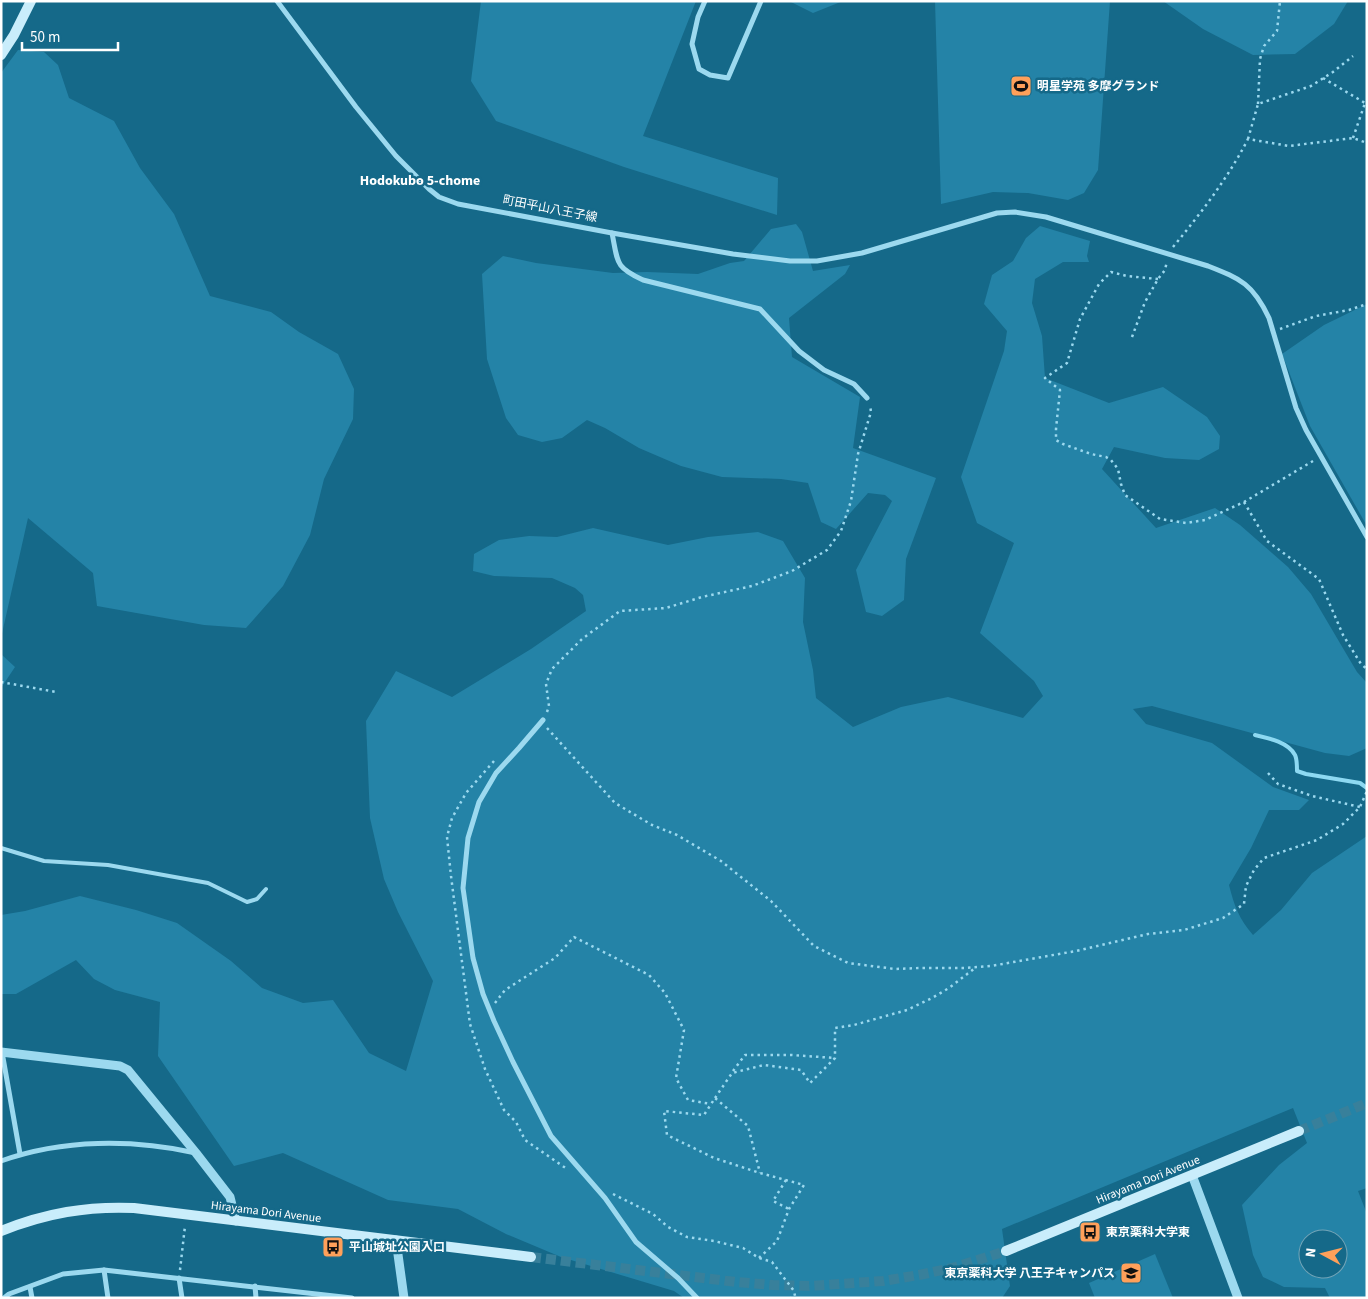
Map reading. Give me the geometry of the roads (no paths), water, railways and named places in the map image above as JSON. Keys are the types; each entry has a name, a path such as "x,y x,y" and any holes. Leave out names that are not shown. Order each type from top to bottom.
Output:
{"main road":[{"path":"1,55 14,35 31,1"},
{"name":"Hirayama Dori Avenue","path":"1006,1250 1299,1131"},
{"name":"Hirayama Dori Avenue","path":"1,1231 29,1220 52,1214 98,1208 134,1208 531,1257"}],"street":[{"name":"町田平山八王子線","path":"277,1 396,156 439,197 458,204 612,234 790,262 817,262 846,256 898,243 998,213 1015,212 1046,217 1229,274 1248,286 1265,309 1296,408 1306,430 1367,537"},
{"path":"705,1 698,17 692,44 699,69 710,75 728,78 760,1"},
{"path":"612,234 618,262 622,269 643,280 760,309 799,351 824,370 854,384 868,398"},
{"path":"542,720 496,773 479,802 468,838 464,888 473,958 483,994 490,1010 513,1062 551,1136 605,1198 636,1242 697,1298"},
{"path":"20,1154 1,1052 120,1066 128,1070 230,1198 236,1221"},
{"path":"1,1161 20,1154 54,1147 103,1142 168,1147 196,1153"},
{"path":"1192,1175 1238,1298"},
{"path":"396,1240 404,1298"},
{"path":"104,1270 108,1298"},
{"path":"4,1298 9,1294 63,1274 104,1270 352,1298"},
{"path":"179,1278 182,1298"},
{"path":"255,1286 256,1298"},
{"path":"30,1287 32,1298"}],"lane":[{"path":"1,848 44,861 108,865 208,883 247,902 257,899 266,889"}],"waterway":[{"path":"1255,735 1277,741 1288,747 1296,757 1297,771 1360,783 1367,788"}],"tunnel":[{"path":"1299,1131 1367,1103"},
{"path":"531,1257 736,1282 809,1286 883,1281 919,1275 952,1268 1006,1251"}],"place":[{"name":"明星学苑 多摩グランド","path":"1021,86"},
{"name":"東京薬科大学東","path":"1090,1232"},
{"name":"平山城址公園入口","path":"333,1247"},
{"name":"東京薬科大学 八王子キャンパス","path":"1131,1273"}],"district":[{"name":"Hodokubo 5-chome","path":"420,181"}]}
